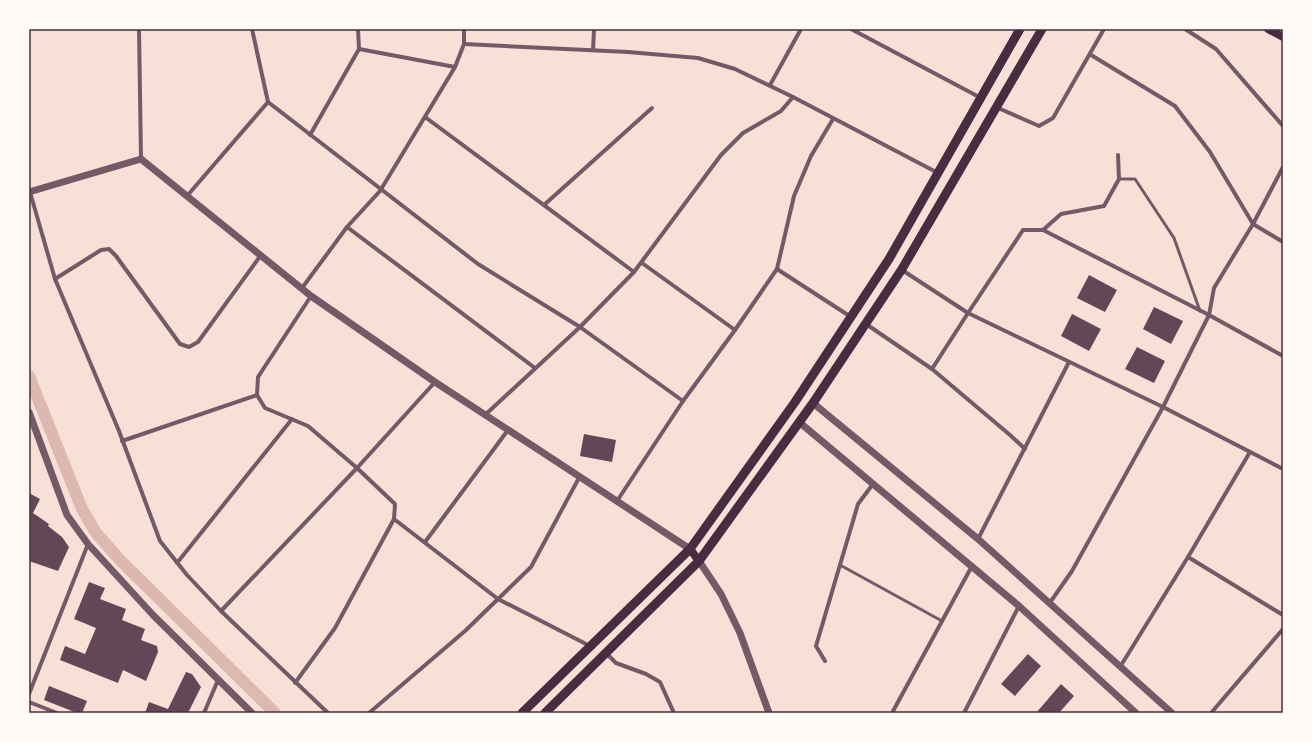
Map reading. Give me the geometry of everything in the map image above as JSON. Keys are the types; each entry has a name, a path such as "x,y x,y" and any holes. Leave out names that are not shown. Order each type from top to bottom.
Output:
{"main road":[{"path":"522,713 690,549 795,402 889,259 1020,29"},
{"path":"545,713 699,562 813,403 902,269 1042,29"},
{"path":"1268,29 1283,37"},
{"path":"690,549 699,562"}],"street":[{"path":"138,29 142,159 312,296 435,382 690,549"},
{"path":"252,29 268,102 380,190 478,264 580,327 683,401"},
{"path":"310,135 359,49 358,29"},
{"path":"302,288 347,227 380,190 455,68 464,44 464,29"},
{"path":"593,50 594,29"},
{"path":"770,85 801,29"},
{"path":"851,29 981,98"},
{"path":"996,107 1039,126 1053,118 1091,55 1104,29"},
{"path":"1185,29 1216,50 1283,126"},
{"path":"464,44 593,50 698,58 735,69 770,85 938,173"},
{"path":"359,49 455,68"},
{"path":"1091,55 1176,106 1210,152 1253,224 1283,242"},
{"path":"486,415 580,327 634,272 721,155 742,133 781,111 793,97"},
{"path":"187,196 268,102"},
{"path":"544,205 652,108"},
{"path":"425,117 634,272"},
{"path":"617,501 683,401 777,269 794,196 811,156 833,119"},
{"path":"1043,230 1060,214 1104,206 1119,179 1118,155"},
{"path":"142,159 30,192 55,279 122,441 160,541 177,563 221,611 328,713"},
{"path":"1049,604 1072,571 1163,407 1209,315 1214,288 1253,224 1283,167"},
{"path":"347,227 535,368"},
{"path":"932,368 1023,230 1043,230 1209,315 1283,356"},
{"path":"55,279 101,250 110,249 180,344 189,347 198,342 262,255"},
{"path":"642,262 735,330"},
{"path":"777,269 851,317"},
{"path":"902,269 968,313 1163,407 1282,467"},
{"path":"295,683 335,628 394,519 395,504 357,468 308,426 265,408 257,395 258,377 312,296"},
{"path":"865,324 932,368 1025,449"},
{"path":"978,540 1070,362"},
{"path":"221,611 357,468 435,382"},
{"path":"122,441 257,395"},
{"path":"813,403 978,540 1172,713"},
{"path":"29,412 31,425 67,515 88,544 153,615 252,713"},
{"path":"177,563 292,419"},
{"path":"799,422 1019,606 1136,713"},
{"path":"425,542 508,430"},
{"path":"1120,668 1250,452"},
{"path":"368,713 465,631 531,568 580,476"},
{"path":"826,661 816,646 858,504 873,484"},
{"path":"394,519 498,599 591,647"},
{"path":"29,694 88,544"},
{"path":"1188,557 1283,615"},
{"path":"699,562 721,594 740,633 769,713"},
{"path":"892,713 972,566"},
{"path":"964,713 1019,606"},
{"path":"1211,713 1283,629"},
{"path":"605,653 616,663 646,674 660,682 674,713"},
{"path":"204,713 218,679"},
{"path":"29,702 56,713"}],"lane":[{"path":"1119,179 1135,180 1174,238 1200,311"},
{"path":"840,565 942,622"}],"building":[{"path":"1089,275 1117,290 1105,312 1077,298"},
{"path":"1154,307 1183,321 1171,344 1143,329"},
{"path":"1072,314 1101,329 1089,351 1061,336"},
{"path":"1137,347 1165,361 1154,383 1125,369"},
{"path":"584,434 616,440 612,462 580,456"},
{"path":"29,493 40,499 33,513 49,524 48,526 62,537 69,547 58,571 29,561"},
{"path":"89,582 105,588 100,599 126,609 122,620 145,629 141,640 157,646 158,652 146,681 123,670 118,683 60,660 65,646 85,654 96,628 74,619"},
{"path":"1028,654 1041,666 1015,696 1001,684"},
{"path":"186,672 192,674 201,687 188,713 145,713 149,702 168,709"},
{"path":"1061,684 1074,696 1059,713 1036,713"},
{"path":"49,686 87,701 82,713 77,713 44,700"}],"waterway":[{"path":"29,376 82,509 96,533 120,560 275,713"}]}
